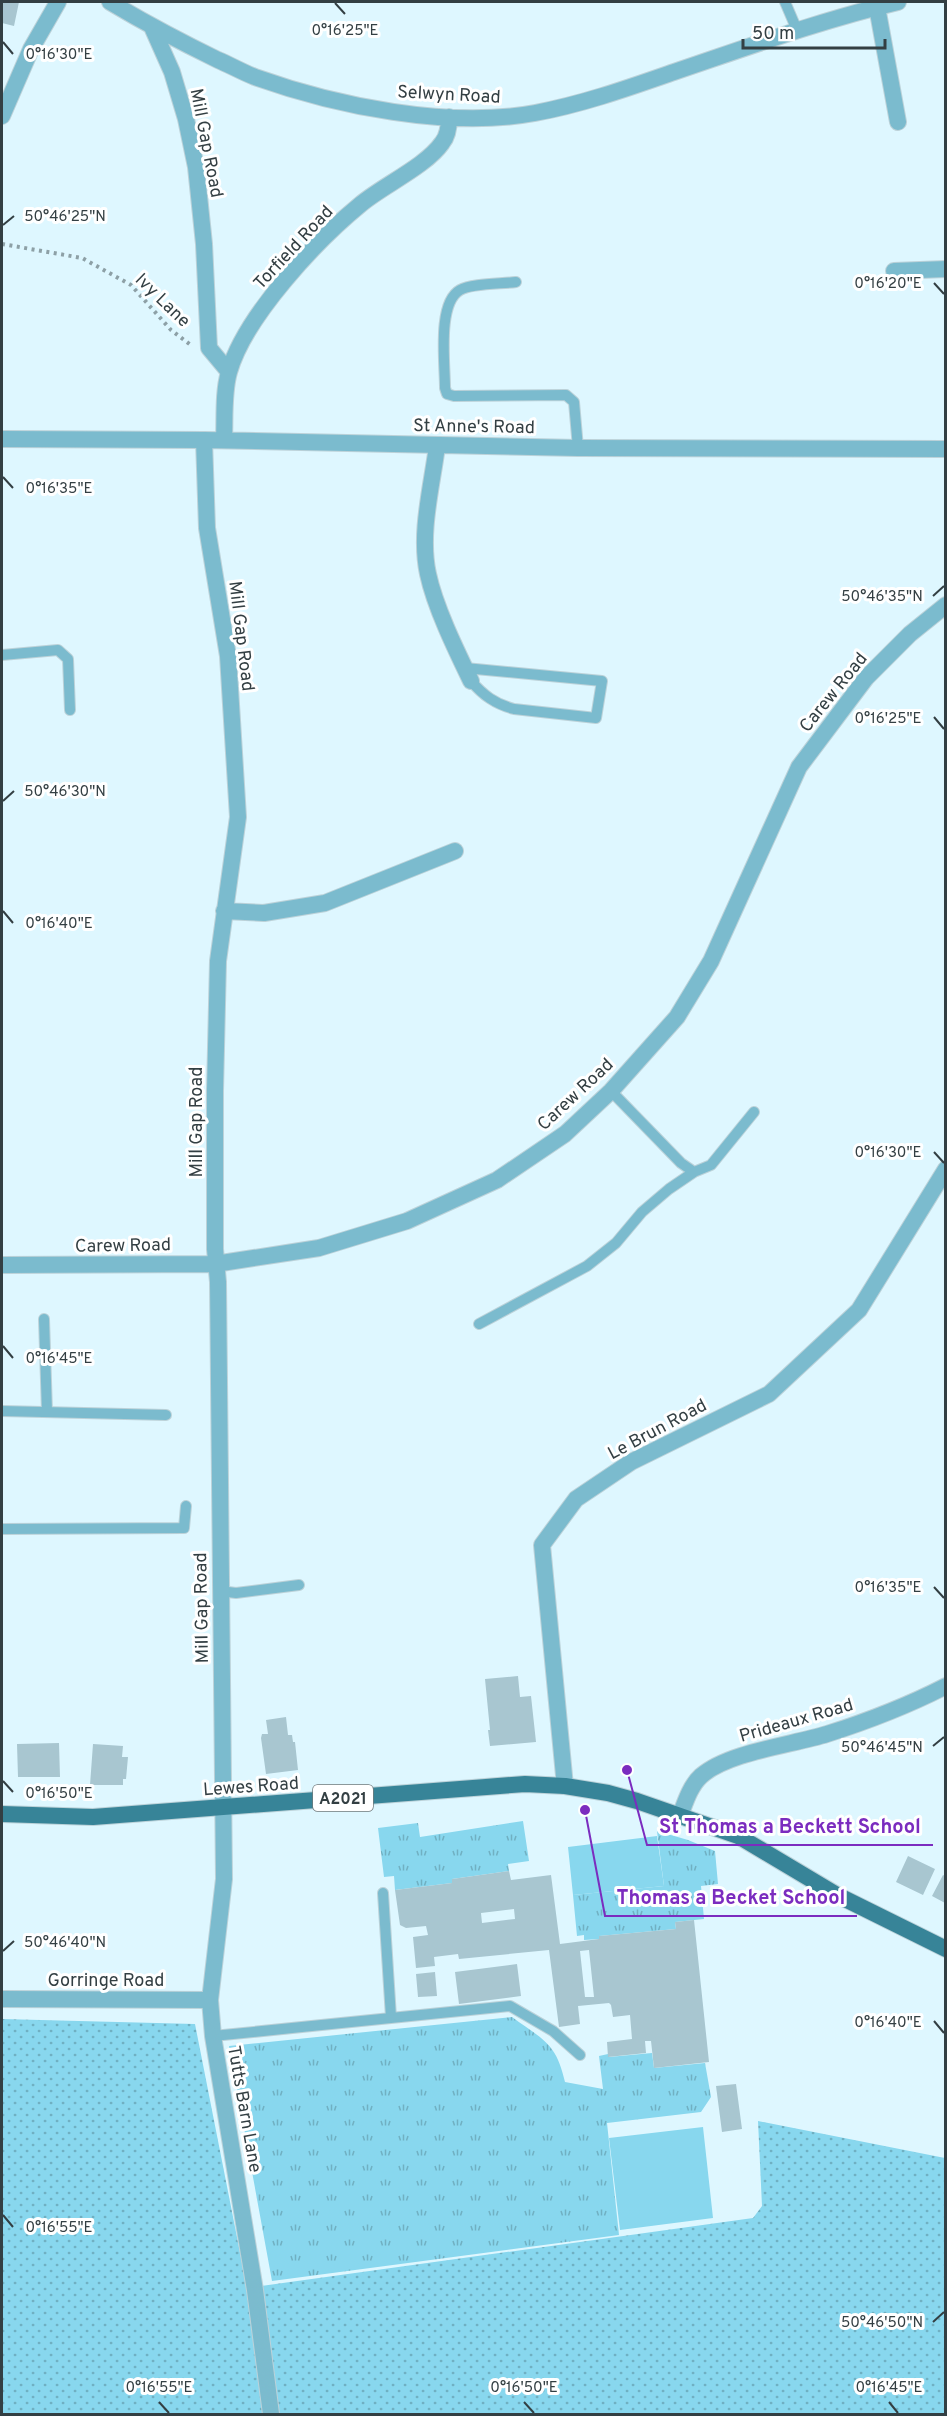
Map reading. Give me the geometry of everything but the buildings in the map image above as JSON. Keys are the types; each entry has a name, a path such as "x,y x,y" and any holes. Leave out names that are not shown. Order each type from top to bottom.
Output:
{"main road":[{"name":"Lewes Road","path":"2,1814 93,1817 525,1784 565,1786 628,1798 680,1816"},
{"name":"A2021","path":"680,1816 738,1836 837,1895 945,1949"}],"street":[{"path":"2,116 31,49 58,2"},
{"name":"Selwyn Road","path":"110,2 152,27 254,76 319,95 386,110 449,117 494,118 534,114 580,103 797,30 898,2"},
{"path":"876,7 898,122"},
{"name":"Mill Gap Road","path":"152,27 172,72 186,119 196,167 204,244 209,348 229,372"},
{"name":"Torfield Road","path":"224,440 229,372 257,316 320,242 361,204 430,156 443,142 449,128 449,117"},
{"path":"894,271 945,269"},
{"name":"St Anne's Road","path":"2,439 224,440 578,448 945,449"},
{"name":"Mill Gap Road","path":"204,440 207,528 228,656 238,817 218,961 216,1032 215,1263 218,1282 220,1591 225,1808"},
{"path":"437,446 425,536 427,573 468,674"},
{"name":"Carew Road","path":"2,1265 215,1263 319,1248 407,1221 497,1180 565,1134 611,1091 677,1017 711,962 799,767 866,678 910,634 945,605"},
{"path":"225,911 264,913 325,903 455,851"},
{"name":"Le Brun Road","path":"565,1786 542,1545 576,1499 631,1462 769,1394 859,1310 945,1169"},
{"name":"Prideaux Road","path":"680,1816 701,1776 732,1759 826,1735 908,1705 945,1686"},
{"name":"Tutts Barn Lane","path":"225,1808 224,1879 210,2000 213,2036 255,2290 271,2415"},
{"name":"Gorringe Road","path":"2,1999 210,2000"}],"lane":[{"path":"785,2 797,30"},
{"path":"516,282 468,287 459,290 450,301 445,316 445,388 447,394 454,396 566,394 574,402 578,448"},
{"path":"2,656 58,650 68,659 70,710"},
{"path":"468,674 602,681 596,718 513,709 500,705 479,690 468,674"},
{"path":"611,1091 681,1164 694,1172"},
{"path":"479,1324 587,1266 616,1243 642,1212 669,1189 694,1172 711,1165 754,1112"},
{"path":"44,1319 47,1412"},
{"path":"2,1411 166,1414"},
{"path":"2,1529 184,1528 186,1506"},
{"path":"220,1591 236,1593 299,1585"},
{"path":"383,1893 391,2017"},
{"path":"213,2036 510,2006 553,2031 580,2055"}],"path":[{"name":"Ivy Lane","path":"2,244 82,258 131,285 171,330 196,348"}],"green space":[{"path":"523,1821 529,1861 508,1864 509,1871 452,1879 452,1883 395,1890 394,1876 384,1877 378,1828 418,1823 420,1837"},
{"path":"657,1831 715,1851 718,1884 701,1886 704,1919 675,1922 676,1929 599,1936 599,1939 584,1940 584,1935 577,1936 573,1895 664,1886"},
{"path":"657,1836 664,1886 573,1895 568,1847"},
{"path":"512,2017 547,2043 557,2058 565,2082 603,2089 599,2056 608,2054 609,2057 652,2053 654,2068 705,2063 711,2097 701,2112 607,2123 619,2235 272,2281 229,2046"},
{"path":"2,2019 195,2024 247,2288 753,2218 762,2206 758,2121 945,2158 945,2414 2,2414"},
{"path":"703,2127 713,2218 620,2230 609,2138"}],"place":[{"name":"St Thomas a Beckett School","path":"627,1770"},
{"name":"Thomas a Becket School","path":"585,1810"}]}
